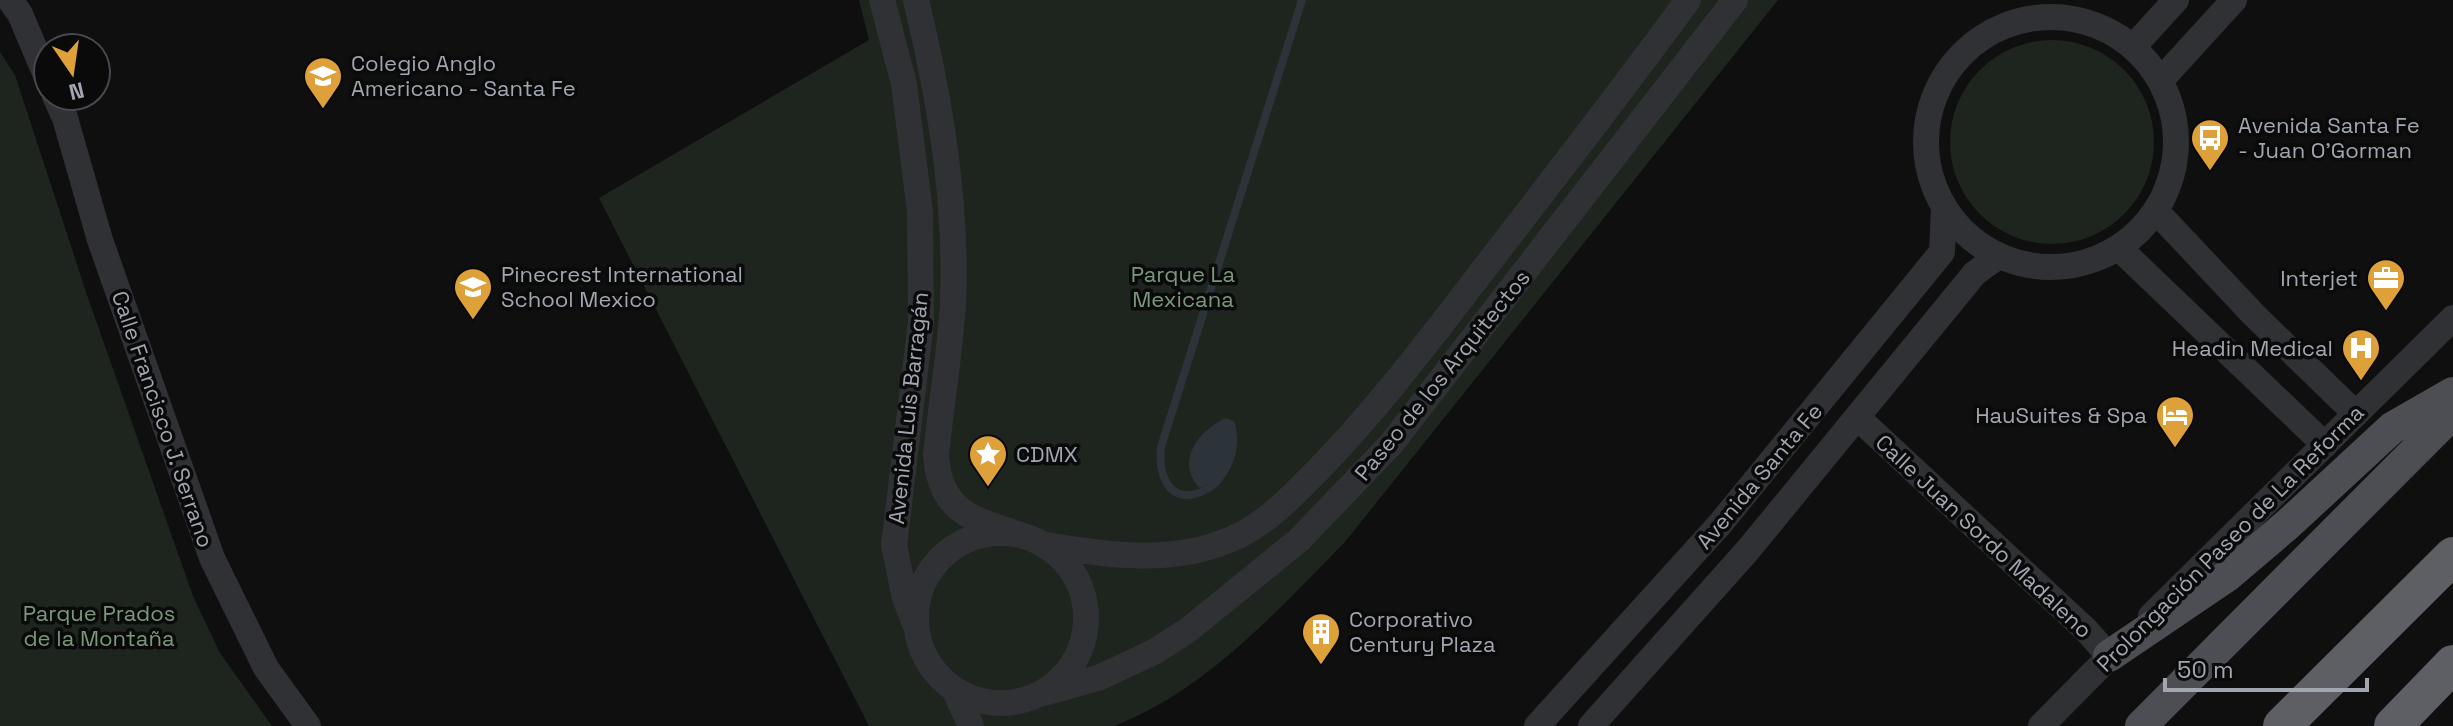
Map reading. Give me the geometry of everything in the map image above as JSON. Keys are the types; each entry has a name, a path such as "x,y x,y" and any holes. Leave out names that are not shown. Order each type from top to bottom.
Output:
{"highway":[{"path":"2282,726 2453,556"},
{"path":"2393,726 2453,664"}],"main road":[{"path":"2109,656 2227,576 2392,428 2453,393"},
{"path":"2141,726 2453,413"}],"street":[{"path":"10,0 20,14 32,42"},
{"name":"Avenida Luis Barragán","path":"882,0 907,98 920,212 921,322 894,545 905,598 915,624"},
{"name":"Avenida Luis Barragán","path":"916,0 938,93 949,186 953,299 936,455 937,472 950,501 963,512 979,521 1021,535"},
{"name":"Paseo de los Arquitectos","path":"1046,545 1121,556 1177,554 1241,535 1264,521 1290,498 1384,399 1688,0"},
{"name":"Paseo de los Arquitectos","path":"1025,707 1154,652 1210,613 1299,540 1391,444 1735,0"},
{"path":"2133,47 2176,0"},
{"path":"2161,80 2234,0"},
{"path":"2061,17 2100,26 2133,47 2161,80 2174,112 2177,146 2171,180 2156,211 2139,232 2119,248 2080,264 2039,267 1999,256 1967,236 1944,207 1929,171 1926,132 1935,94 1956,61 1986,35 2022,20 2061,17"},
{"path":"1630,79 1658,102"},
{"path":"907,98 938,93"},
{"name":"Calle Francisco J. Serrano","path":"62,112 100,240 212,558 266,668 308,726"},
{"name":"Avenida Santa Fe","path":"1537,726 1564,700 1720,524 1942,252 1944,207"},
{"path":"2156,211 2254,315 2356,414"},
{"path":"2119,248 2325,445"},
{"name":"Avenida Santa Fe","path":"1591,726 1748,550 1975,273 1999,256"},
{"name":"Prolongación Paseo de La Reforma","path":"2041,726 2453,318"},
{"name":"Calle Juan Sordo Madaleno","path":"1857,417 2087,631 2109,656"},
{"path":"994,532 1021,535 1046,545 1066,562 1080,585 1087,612 1084,638 1074,663 1056,684 1025,707 976,700 955,691 928,662 921,650 915,624 917,598 928,573 945,553 968,539 994,532"},
{"path":"955,691 971,726"}],"green space":[{"name":"Parque La Mexicana","path":"859,0 1778,0 1345,542 1266,621 1210,671 1148,711 1114,726 869,726 599,198 869,40"},
{"path":"2052,40 2091,48 2109,57 2124,70 2137,85 2146,103 2154,142 2146,181 2137,199 2124,214 2109,227 2091,236 2052,244 2013,236 1995,227 1980,214 1967,199 1958,181 1950,142 1958,103 1967,85 1980,70 1995,57 2013,48"},
{"name":"Parque Prados de la Montaña","path":"0,52 15,75 87,295 193,596 220,653 272,726 0,726"}],"shaded area":[{"path":"1226,418 1234,421 1237,440 1235,457 1215,489 1209,483 1200,488 1189,468 1193,448 1207,430"}],"waterway":[{"path":"1212,486 1188,495 1172,489 1162,472 1161,447 1302,0"}],"place":[{"name":"Colegio Anglo Americano - Santa Fe","path":"323,110"},
{"name":"Avenida Santa Fe - Juan O'Gorman","path":"2210,172"},
{"name":"Interjet","path":"2386,312"},
{"name":"Pinecrest International School Mexico","path":"473,321"},
{"name":"Headin Medical","path":"2361,382"},
{"name":"HauSuites & Spa","path":"2175,449"},
{"name":"CDMX","path":"988,488"},
{"name":"Corporativo Century Plaza","path":"1321,666"}]}
